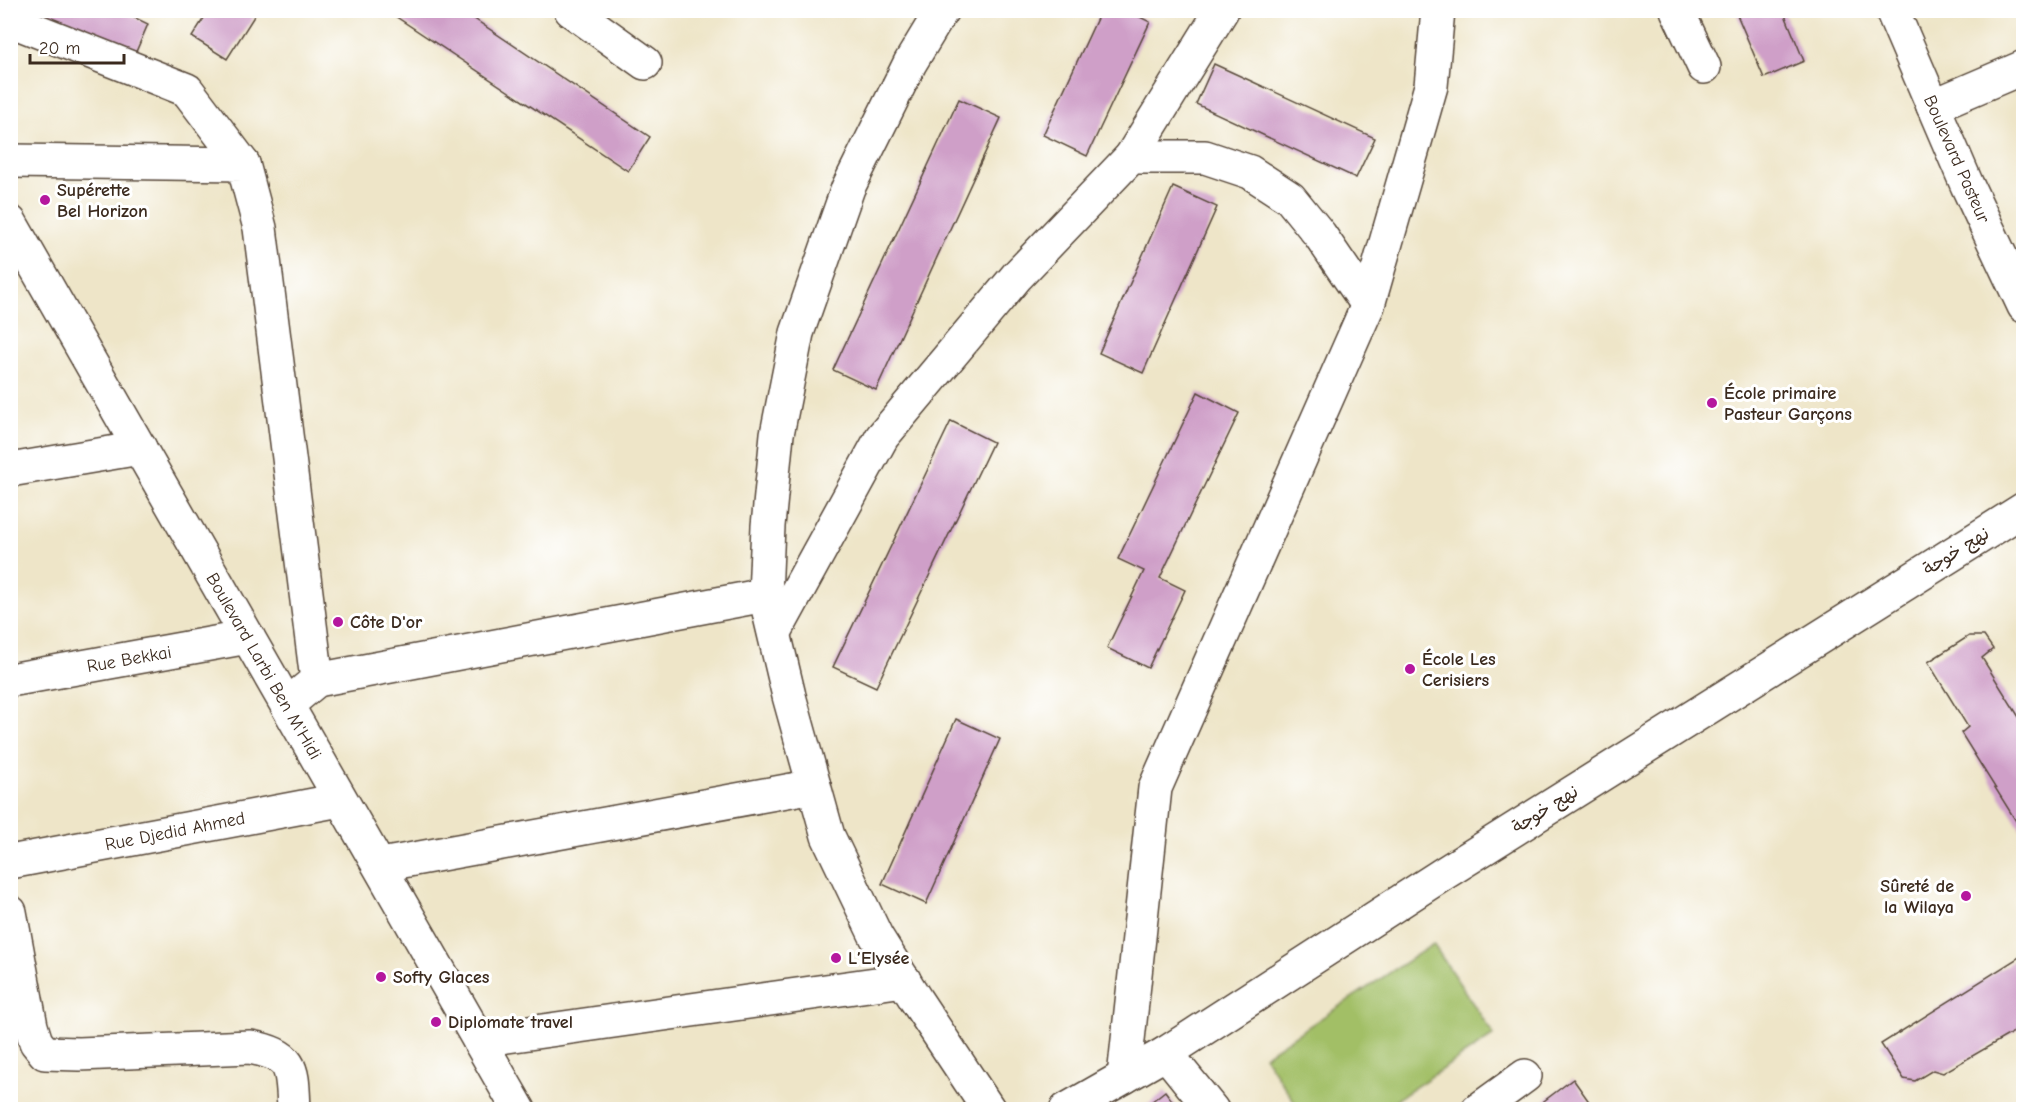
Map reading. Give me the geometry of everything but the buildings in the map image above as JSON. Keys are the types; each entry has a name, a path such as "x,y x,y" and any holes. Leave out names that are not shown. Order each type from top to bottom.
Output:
{"street":[{"path":"571,10 645,63"},
{"path":"942,10 910,63 848,188 797,333 777,434 768,526 765,595 789,696 828,836 876,936 989,1110"},
{"path":"775,632 882,437 1017,276 1131,157 1222,10"},
{"path":"1124,1077 1155,788 1368,305 1431,86 1438,10"},
{"path":"1677,10 1704,68"},
{"name":"Boulevard Pasteur","path":"1892,10 1967,185 2024,306"},
{"path":"10,20 187,90 243,164 260,228 317,680"},
{"path":"1933,106 2024,67"},
{"path":"1131,157 1205,157 1250,172 1290,198 1320,235 1368,305"},
{"path":"10,161 243,164"},
{"name":"Boulevard Larbi Ben M'Hidi","path":"10,222 340,800 381,865 519,1110"},
{"path":"10,470 140,448"},
{"name":"نهج خوجة","path":"1066,1110 1166,1053 1443,874 2024,508"},
{"path":"287,705 317,680 765,595"},
{"name":"Rue Bekkai","path":"10,680 248,637"},
{"path":"381,865 814,786"},
{"name":"Rue Djedid Ahmed","path":"10,862 340,800"},
{"path":"10,912 31,1026 36,1042 45,1053 79,1054 250,1047 270,1051 284,1059 292,1078 294,1110"},
{"path":"479,1040 904,980"},
{"path":"1166,1053 1212,1110"},
{"path":"1478,1110 1525,1076"}],"green space":[{"path":"1433,944 1494,1035 1382,1109 1299,1109 1264,1056"}],"place":[{"name":"Supérette Bel Horizon","path":"45,200"},
{"name":"École primaire Pasteur Garçons","path":"1712,403"},
{"name":"Côte D'or","path":"338,622"},
{"name":"École Les Cerisiers","path":"1410,669"},
{"name":"Sûreté de la Wilaya","path":"1966,896"},
{"name":"L’Elysée","path":"836,958"},
{"name":"Softy Glaces","path":"381,977"},
{"name":"Diplomate travel","path":"436,1022"}]}
